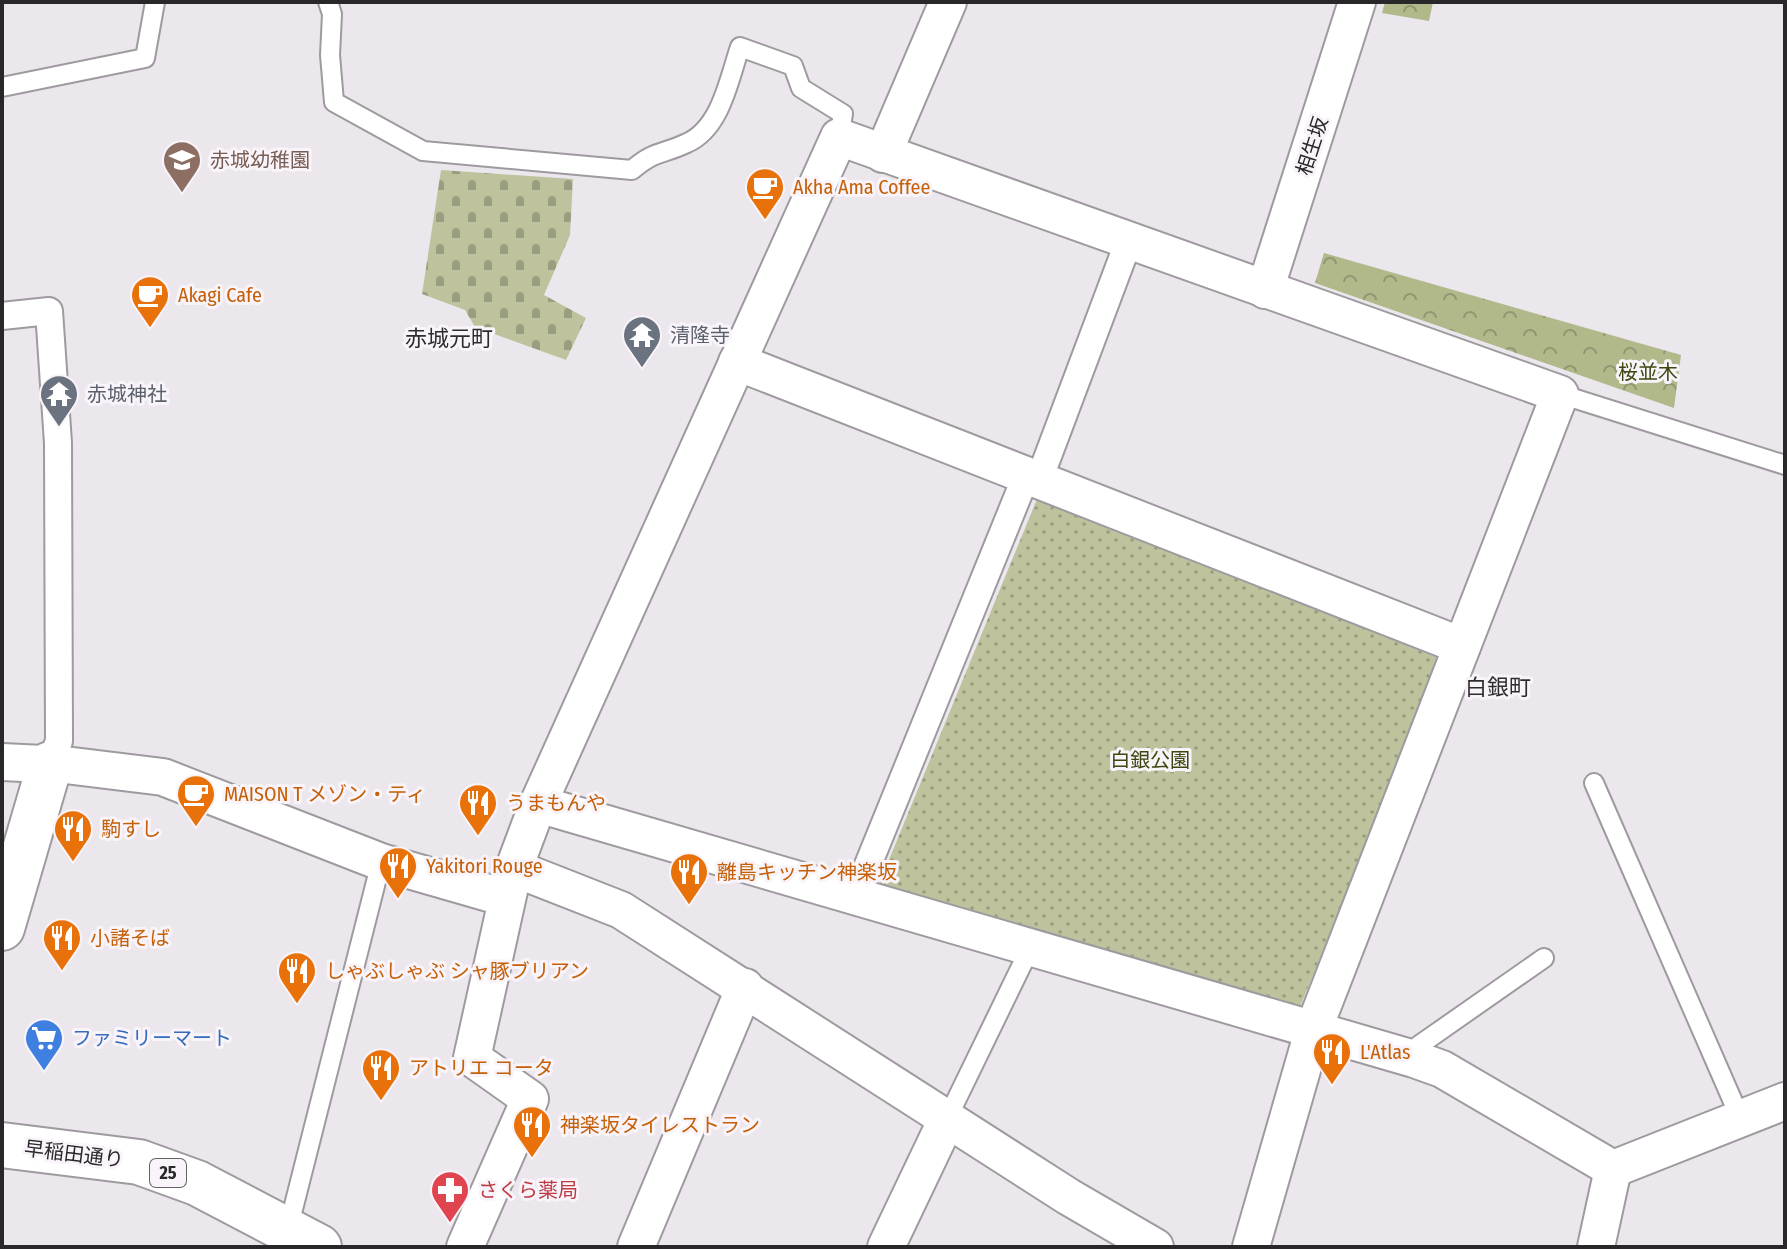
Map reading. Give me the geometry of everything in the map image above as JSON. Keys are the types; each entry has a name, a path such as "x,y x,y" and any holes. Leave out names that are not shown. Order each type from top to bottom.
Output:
{"main road":[{"path":"2,928 50,764"},
{"name":"早稲田通り","path":"2,1145 139,1162 197,1183 304,1238"}],"street":[{"path":"883,154 948,2"},
{"name":"相生坂","path":"1265,290 1357,2"},
{"path":"465,1247 530,1099 472,1058 510,883 538,804 839,137 1128,243 1560,394 1314,1028 1251,1247"},
{"path":"855,897 1128,243"},
{"path":"2,316 49,311 58,443 59,725 59,741 50,764"},
{"path":"737,362 1462,646"},
{"path":"2,762 50,764 163,777 381,862 510,883 621,910 1069,1197 1155,1247"},
{"path":"538,804 855,897 1033,941 1414,1059 1442,1069 1613,1169"},
{"path":"636,1247 745,987"},
{"path":"1613,1169 1785,1101"},
{"path":"886,1247 947,1119"},
{"path":"1596,1247 1613,1169"}],"lane":[{"path":"2,87 145,58 155,2"},
{"path":"328,2 332,14 330,55 334,102 423,151 632,170 650,154 689,143 716,117 740,47 793,66 801,88 843,114 839,137"},
{"path":"1560,394 1785,465"},
{"path":"1594,783 1741,1120"},
{"path":"304,1238 381,862"},
{"path":"947,1119 1033,941"},
{"path":"1414,1059 1418,1046 1544,958"}],"green space":[{"path":"1385,2 1433,2 1429,21 1382,13"},
{"path":"441,170 573,179 570,235 544,295 586,318 566,360 475,327 465,310 422,294"},
{"name":"桜並木","path":"1324,253 1681,355 1674,408 1315,283"},
{"name":"白銀公園","path":"1037,499 1436,657 1438,673 1297,1014 877,889"}],"place":[{"name":"赤城幼稚園","path":"182,194"},
{"name":"Akha Ama Coffee","path":"765,221"},
{"name":"Akagi Cafe","path":"150,329"},
{"name":"清隆寺","path":"642,369"},
{"name":"赤城神社","path":"59,428"},
{"name":"MAISON T メゾン・ティ","path":"196,828"},
{"name":"うまもんや","path":"478,837"},
{"name":"駒すし","path":"73,863"},
{"name":"Yakitori Rouge","path":"398,900"},
{"name":"離島キッチン神楽坂","path":"689,906"},
{"name":"小諸そば","path":"62,972"},
{"name":"しゃぶしゃぶ シャ豚ブリアン","path":"297,1005"},
{"name":"ファミリーマート","path":"44,1072"},
{"name":"L'Atlas","path":"1332,1086"},
{"name":"アトリエ コータ","path":"381,1102"},
{"name":"神楽坂タイレストラン","path":"532,1159"},
{"name":"さくら薬局","path":"450,1224"}],"district":[{"name":"赤城元町","path":"449,338"},
{"name":"白銀町","path":"1498,687"}]}
